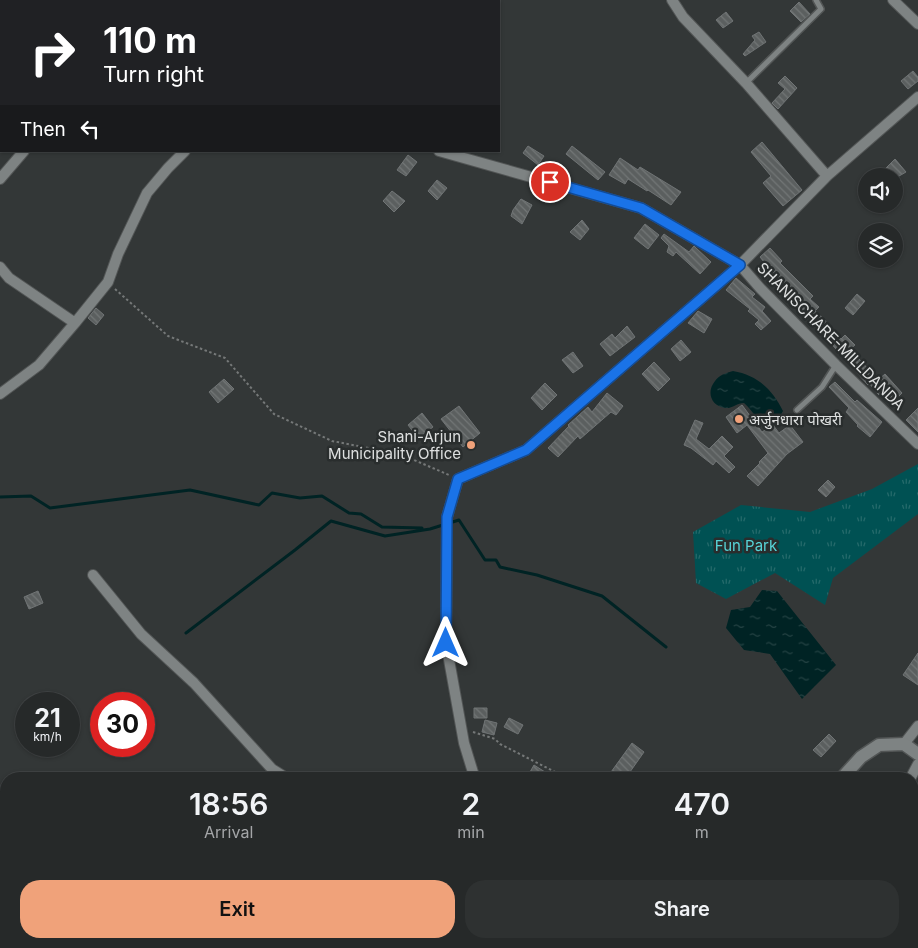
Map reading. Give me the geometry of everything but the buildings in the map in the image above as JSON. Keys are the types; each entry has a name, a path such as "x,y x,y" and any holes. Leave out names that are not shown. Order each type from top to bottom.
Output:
{"street":[{"path":"672,0 682,17 746,83 827,176"},
{"path":"893,0 918,24"},
{"path":"473,772 462,729 446,643 447,517 458,479 526,450 740,265 827,176 918,97"},
{"path":"0,179 23,152"},
{"path":"0,394 39,365 108,282 118,254 147,193 184,152"},
{"name":"SHANISCHARE-MILLDANDA","path":"443,152 641,208 740,265 760,288 836,365 918,444"},
{"path":"0,267 9,278 75,323"},
{"path":"93,575 141,634 194,683 277,772"},
{"path":"904,744 918,726"},
{"path":"847,772 861,757 879,745 904,744 918,754"}],"lane":[{"path":"746,83 821,9 816,0"},
{"path":"797,410 822,387 836,365"}],"path":[{"path":"108,282 168,336 225,358 274,414 332,441 400,454 458,479"},
{"path":"462,729 495,739 500,744 555,772"}],"green space":[{"name":"Fun Park","path":"918,464 918,514 833,578 825,605 775,573 726,599 696,583 693,532 741,505 810,512 872,489"}],"water":[{"path":"733,371 749,376 769,390 783,411 778,420 771,422 761,421 744,403 725,408 720,407 713,401 711,398 712,385 725,373"},
{"path":"762,590 777,591 836,665 802,699 770,654 744,650 726,628 731,610 750,607"}],"waterway":[{"path":"0,497 31,496 50,508 190,490 259,505 272,493 300,498 322,496 349,513 361,514 382,527 422,528"},
{"path":"186,633 331,521 385,536 430,529 459,520 485,560 496,560 500,567 537,575 602,596 666,647"}],"place":[{"name":"अर्जुनधारा पोखरी","path":"739,419"},
{"name":"Shani-Arjun Municipality Office","path":"471,445"}],"route":[{"path":"446,643 447,517 458,479 526,450 740,265 641,208 550,182"}]}
